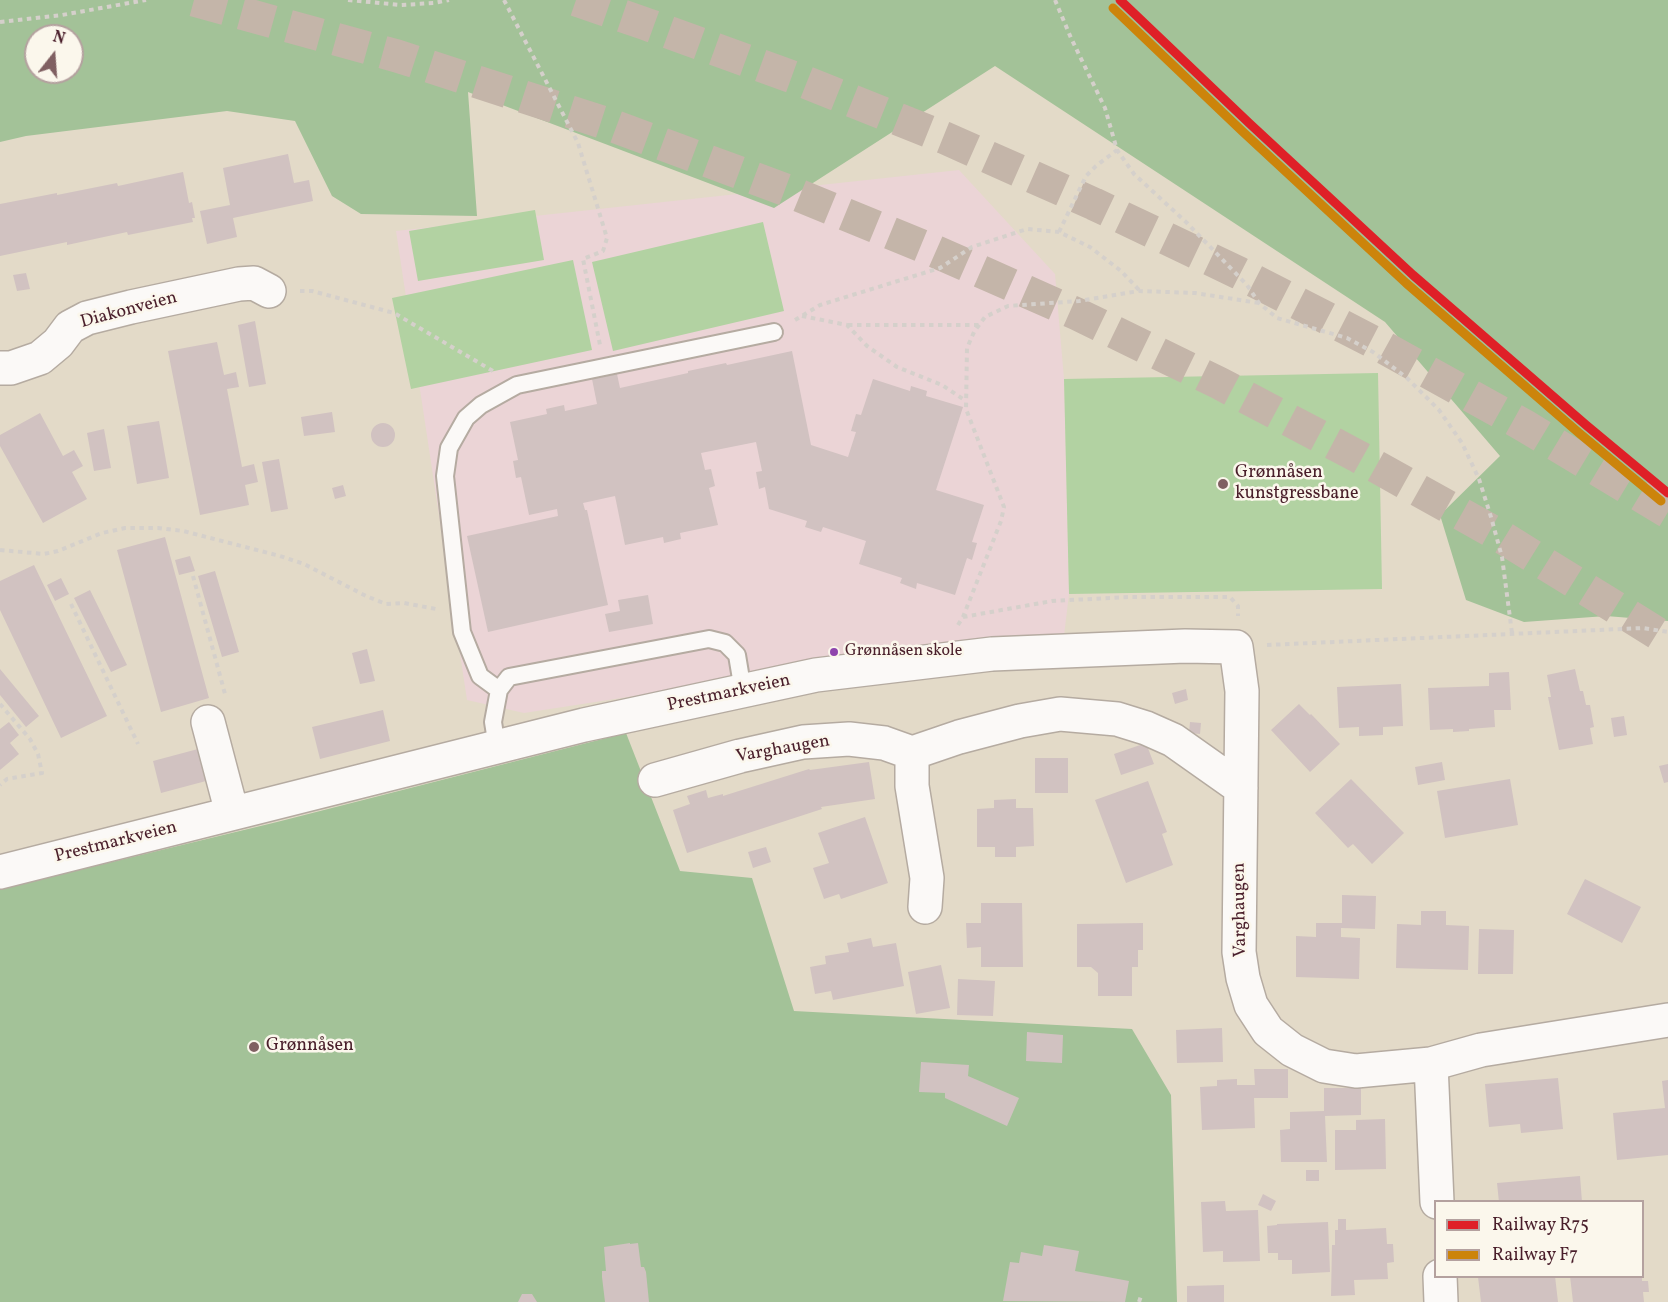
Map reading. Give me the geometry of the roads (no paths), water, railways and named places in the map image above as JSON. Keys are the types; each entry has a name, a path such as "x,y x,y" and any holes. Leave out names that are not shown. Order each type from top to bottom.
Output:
{"street":[{"name":"Diakonveien","path":"0,368 11,368 40,358 70,327 87,318 238,284 254,283 269,291"},
{"name":"Prestmarkveien","path":"0,872 585,725 816,675 992,654 1185,646 1236,647"},
{"name":"Varghaugen","path":"1236,647 1242,691 1239,952 1243,978 1251,1005 1268,1031 1292,1050 1324,1066 1356,1071 1431,1064 1481,1050 1668,1020"},
{"path":"925,907 927,878 912,786 912,753 959,737 1020,721 1060,714 1085,715 1117,719 1173,740 1241,788"},
{"path":"208,722 232,813"},
{"name":"Varghaugen","path":"655,780 740,756 803,742 849,739 884,743 912,753"},
{"path":"1431,1064 1437,1200"},
{"path":"1440,1278 1441,1302"}],"lane":[{"path":"499,690 480,676 462,632 445,476 449,448 466,418 481,405 517,385 774,332"},
{"path":"496,747 493,722 499,690 509,677 709,639 725,643 737,655 743,691"}],"tunnel":[{"path":"194,0 397,56 608,124 786,190 932,250 1077,314 1219,383 1359,457 1497,534 1668,640"},
{"path":"576,0 795,78 945,138 1094,204 1239,273 1383,347 1525,426 1668,512"}],"rail line":[{"name":"R75","path":"1120,0 1413,275 1668,493"},
{"name":"F7","path":"1113,8 1406,283 1661,501"}],"place":[{"name":"Grønnåsen kunstgressbane","path":"1223,484"},
{"name":"Grønnåsen skole","path":"834,652"},
{"name":"Grønnåsen","path":"254,1047"}]}
